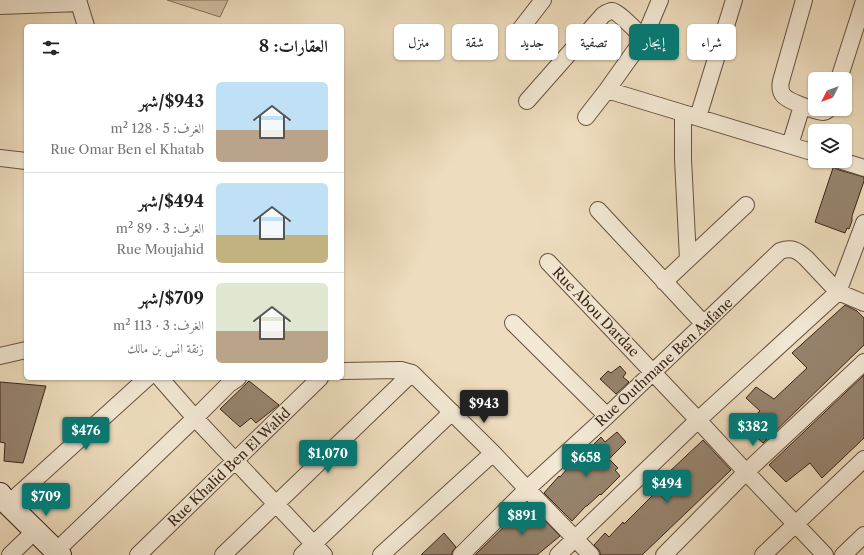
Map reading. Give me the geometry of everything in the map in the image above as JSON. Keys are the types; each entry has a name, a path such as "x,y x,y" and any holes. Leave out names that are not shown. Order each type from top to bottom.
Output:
{"street":[{"path":"524,24 543,0"},
{"path":"650,24 660,0"},
{"path":"688,259 683,159 690,115 734,0"},
{"path":"804,0 780,90 784,97 788,100 808,108"},
{"path":"0,6 79,1 85,24"},
{"path":"841,72 864,1"},
{"path":"527,101 603,15 607,12 614,12 629,24"},
{"path":"586,117 629,59"},
{"path":"607,90 808,151"},
{"path":"790,145 802,106"},
{"path":"0,158 24,161"},
{"path":"852,164 864,168"},
{"path":"664,282 746,205"},
{"path":"598,210 704,324"},
{"path":"558,555 698,420 838,292 864,223"},
{"name":"Rue Outhmane Ben Aafane","path":"461,555 527,489 607,416 780,252 793,249 801,253 838,292"},
{"name":"Rue Abou Dardae","path":"548,262 825,555"},
{"path":"838,292 864,303"},
{"path":"513,323 607,416"},
{"path":"0,356 24,350"},
{"path":"664,555 746,472 864,362"},
{"path":"344,371 401,370 412,373 493,453 591,555"},
{"path":"223,555 412,373"},
{"path":"145,380 3,500 36,530 58,553 229,384 235,380"},
{"path":"162,380 195,418 319,550"},
{"name":"Rue Khalid Ben El Walid","path":"138,555 318,380"},
{"path":"302,555 319,550 452,412"},
{"path":"381,555 493,453"},
{"path":"763,555 864,459"},
{"path":"10,555 36,530"},
{"path":"843,555 864,535"}],"shaded area":[{"path":"167,0 228,0 220,17"}],"building":[{"path":"833,168 864,177 852,216 852,221 849,229 847,228 845,233 815,222"},
{"path":"845,305 857,311 864,318 864,345 763,443 744,426 760,411 746,398 756,387 774,399 807,368 792,353"},
{"path":"620,366 626,373 623,377 629,382 616,394 600,379 608,371 611,373"},
{"path":"864,375 864,438 822,478 810,463 786,482 769,465"},
{"path":"249,381 279,405 256,423 251,418 240,427 220,409"},
{"path":"0,382 46,386 23,463 4,461 5,443 0,442"},
{"path":"617,432 626,442 609,459 618,468 615,470 620,476 601,495 600,494 586,506 572,521 544,493 559,476 560,477 568,468 569,469 601,437 605,442"},
{"path":"703,440 731,470 642,555 600,555 600,552 594,545 605,533 609,537 657,491 666,501 681,487 668,473"},
{"path":"529,504 560,536 537,555 475,555 517,514"},
{"path":"444,533 456,547 452,552 452,555 421,555"}]}
